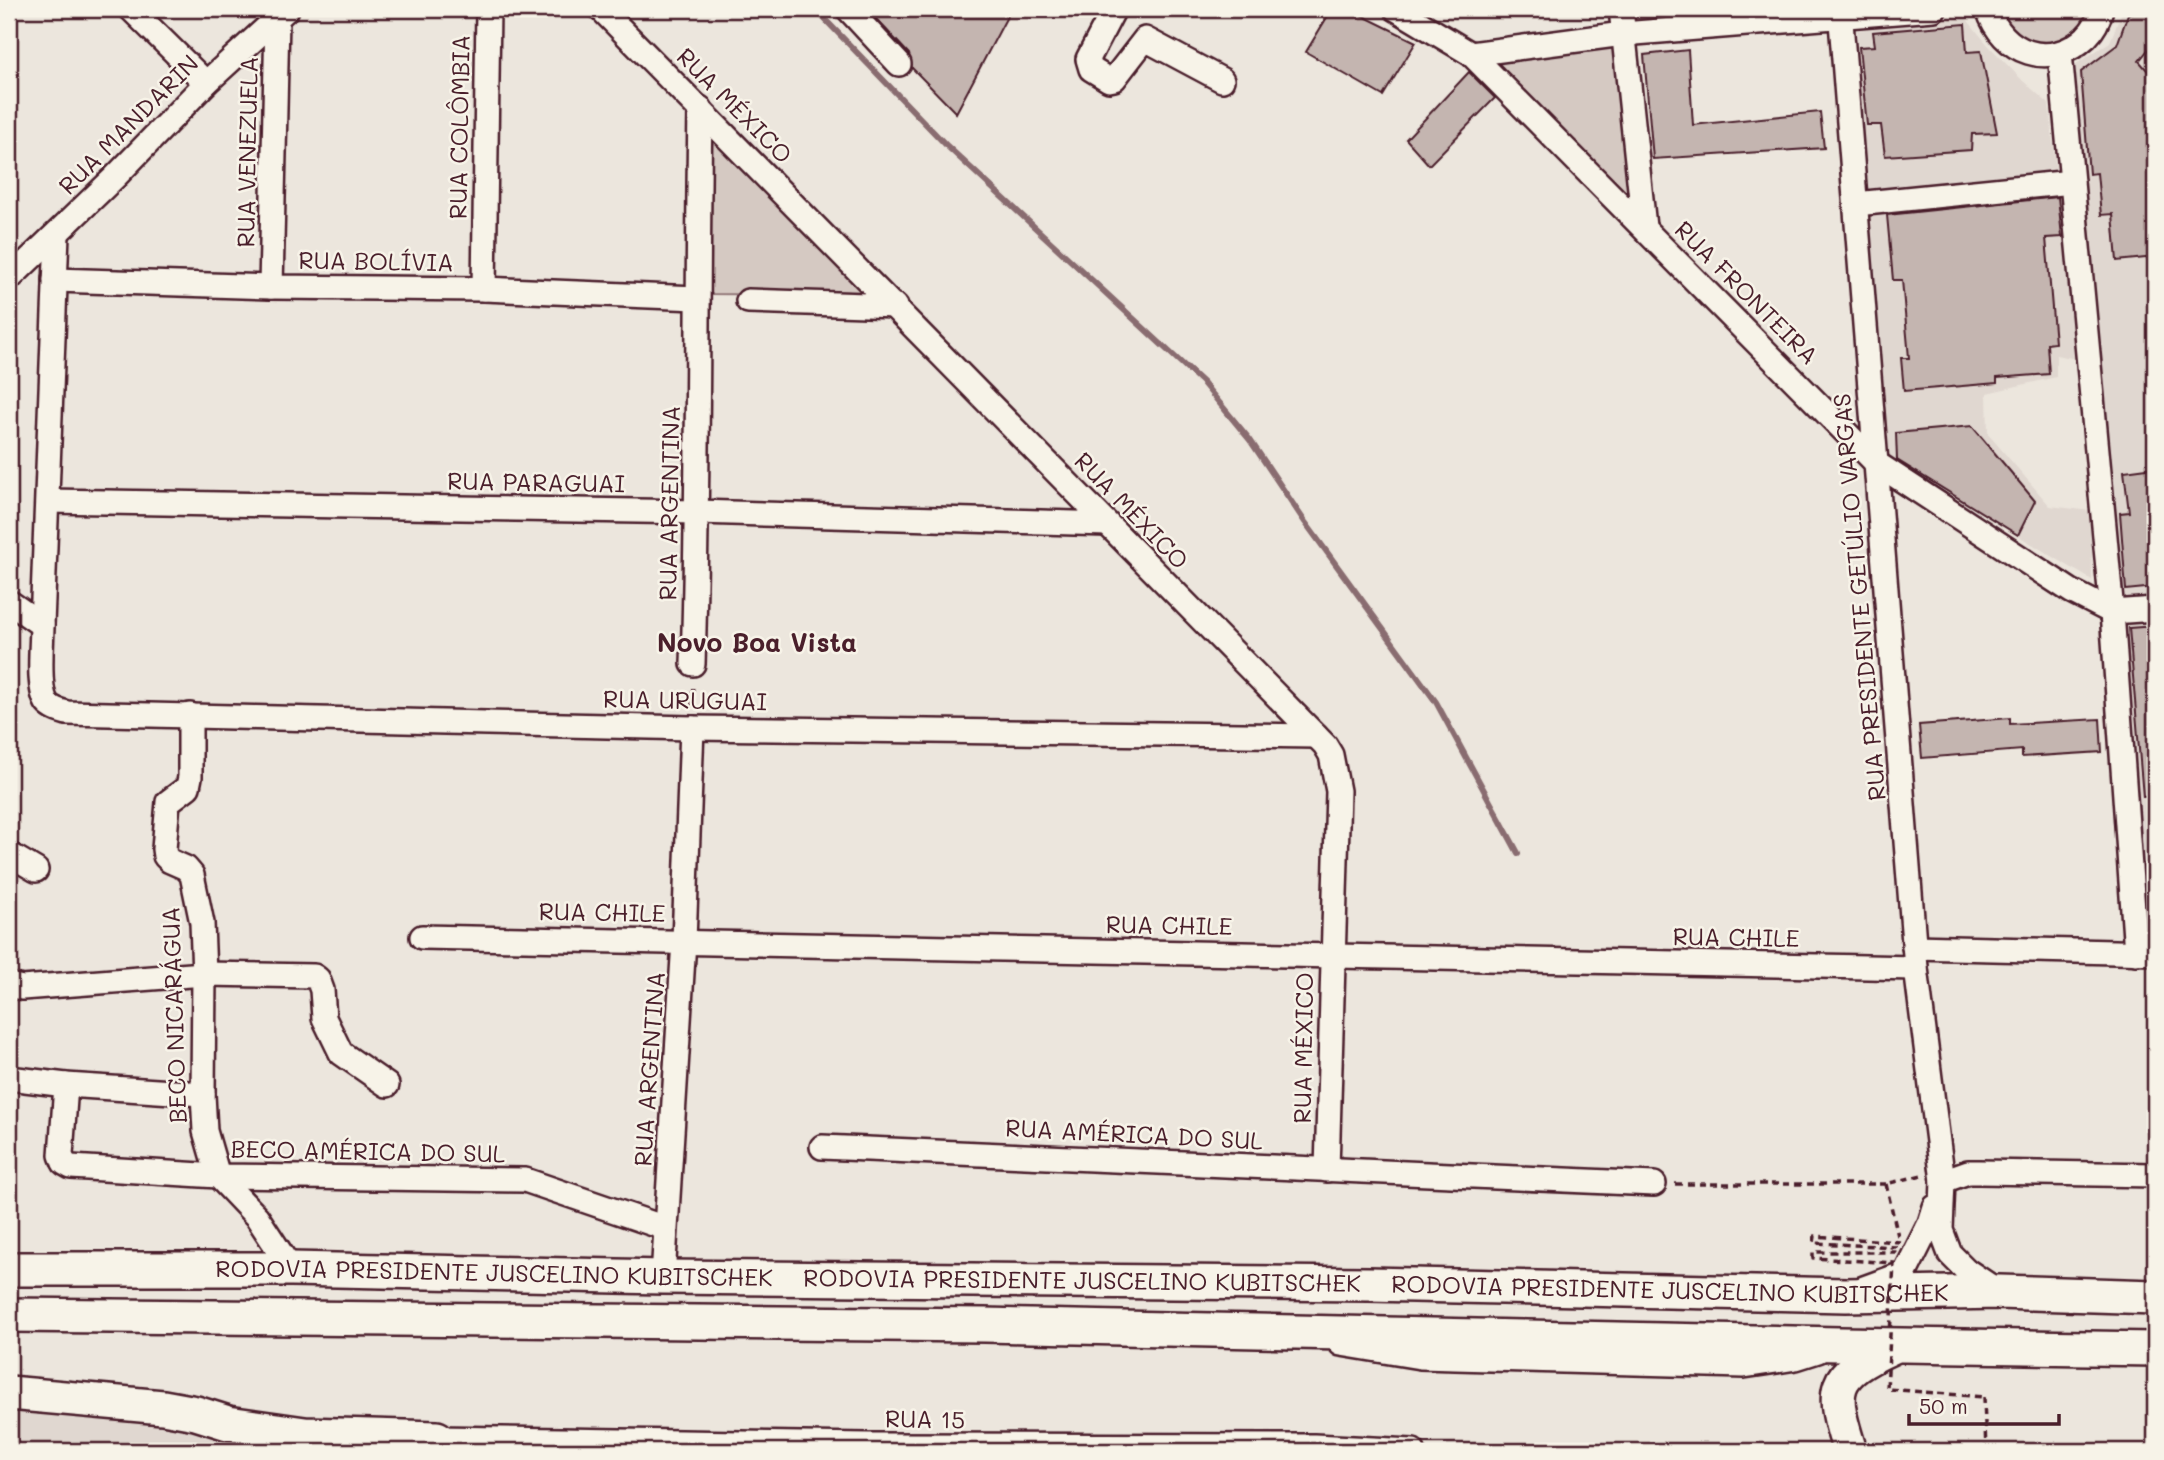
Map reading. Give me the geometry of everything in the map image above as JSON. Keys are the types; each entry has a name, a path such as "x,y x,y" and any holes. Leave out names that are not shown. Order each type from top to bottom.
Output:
{"highway":[{"name":"RODOVIA PRESIDENTE JUSCELINO KUBITSCHEK","path":"9,1269 291,1269 663,1277 1368,1284 1846,1295 1999,1292 2155,1297"},
{"name":"RODOVIA PRESIDENTE JUSCELINO KUBITSCHEK","path":"9,1315 779,1322 2155,1349"},
{"path":"1850,1451 1837,1406 1841,1384 1850,1369 1900,1343"},
{"path":"9,1393 163,1407 228,1423 305,1434 437,1445"}],"street":[{"path":"131,9 206,83"},
{"name":"RUA COLÔMBIA","path":"484,289 488,9"},
{"name":"RUA MÉXICO","path":"601,9 896,306 1316,736 1331,755 1338,791 1328,1170"},
{"path":"848,9 899,64"},
{"path":"1114,9 1088,59 1091,69 1109,80 1114,79 1145,39 1222,80"},
{"name":"RUA FRONTEIRA","path":"1398,9 1471,54 1876,463 2071,591 2112,612"},
{"path":"1621,9 1644,227"},
{"path":"1471,54 1623,34 1841,13 1934,9"},
{"path":"1988,9 1993,23 2004,39 2021,50 2040,55 2060,53 2077,45 2091,31 2101,9"},
{"name":"RUA PRESIDENTE GETÚLIO VARGAS","path":"1841,13 1915,958 1942,1176 1941,1230 1950,1254 1966,1270 1999,1292"},
{"name":"RUA MANDARIN","path":"9,279 206,83 282,14"},
{"name":"RUA VENEZUELA","path":"271,287 282,14"},
{"path":"2060,53 2146,953"},
{"name":"RUA ARGENTINA","path":"693,664 698,512 696,298 700,108"},
{"path":"1856,204 2072,182"},
{"path":"41,625 57,234"},
{"name":"RUA BOLÍVIA","path":"55,280 271,287 484,289 696,298"},
{"path":"748,301 896,306"},
{"name":"RUA PARAGUAI","path":"48,501 698,512 1107,524"},
{"path":"9,603 41,625"},
{"path":"2112,612 2155,608"},
{"name":"RUA URUGUAI","path":"41,625 42,689 47,702 54,709 67,713 692,728 1316,736"},
{"name":"BECO NICARÁGUA","path":"190,715 190,777 188,786 168,802 164,849 165,856 170,861 186,868 192,875 202,923 205,974 205,1131 218,1176 257,1217 291,1269"},
{"name":"RUA ARGENTINA","path":"663,1277 684,941 692,728"},
{"path":"9,853 36,870"},
{"name":"RUA CHILE","path":"422,937 1332,956 1915,958 2146,953"},
{"path":"9,985 22,988 205,974 310,975 318,979 322,990 324,1018 341,1053 387,1085"},
{"path":"9,1078 66,1085 203,1094"},
{"name":"BECO AMÉRICA DO SUL","path":"66,1085 61,1155 64,1163 71,1167 218,1176 525,1180 665,1228"},
{"name":"RUA AMÉRICA DO SUL","path":"822,1147 1654,1184"},
{"path":"1942,1176 1968,1172 2155,1175"},
{"name":"RUA PRESIDENTE GETÚLIO VARGAS","path":"1846,1295 1905,1273 1930,1223 1942,1176"},
{"name":"RUA 15","path":"437,1445 1413,1451"}],"path":[{"path":"692,728 693,664"},
{"path":"1654,1184 1886,1184 1942,1176"},
{"path":"1886,1184 1900,1242 1815,1236 1814,1243 1896,1247 1897,1252 1813,1252 1813,1258 1894,1262 1887,1389 1984,1397 1986,1451"}],"shaded area":[{"path":"1637,9 1752,9 1638,18"},
{"path":"1997,9 2092,9 2082,32 2053,48 2021,43"},
{"path":"2123,9 2155,9 2155,597 2121,599 2073,66 2110,42"},
{"path":"1965,17 1988,45 2049,104 2076,359 2056,355 2056,377 1987,393 1988,434 2050,506 2091,511 2092,580 1882,454 1857,30"},
{"path":"1623,34 1644,227 1471,54"},
{"path":"711,130 869,295 707,294"},
{"path":"2155,620 2155,940 2146,940 2123,623"},
{"path":"9,1408 387,1451 9,1451"}],"building":[{"path":"867,9 1011,9 956,113 912,68 909,54"},
{"path":"1332,9 1349,9 1416,42 1383,96 1306,52"},
{"path":"2138,9 2155,9 2155,41 2139,61 2155,79 2155,257 2117,261 2113,214 2101,215 2097,173 2089,174 2081,72 2117,45 2128,14"},
{"path":"1965,24 1967,52 1981,51 1997,133 1972,134 1971,150 1885,156 1881,125 1867,125 1859,47 1875,46 1873,32"},
{"path":"1688,50 1693,125 1820,112 1824,148 1653,159 1644,55"},
{"path":"1469,72 1495,98 1429,165 1406,139"},
{"path":"2058,197 2062,237 2046,238 2055,343 2047,344 2049,374 1997,378 1997,383 1904,391 1901,358 1909,358 1902,280 1893,280 1887,215"},
{"path":"1972,426 2035,501 2018,535 1897,460 1896,433"},
{"path":"2155,467 2155,587 2126,590 2120,513 2129,512 2124,471"},
{"path":"2155,626 2155,796 2143,797 2129,628"},
{"path":"2010,718 2010,724 2100,719 2102,752 2022,757 2022,750 1922,758 1919,725"}],"waterway":[{"path":"815,9 947,146 1203,383 1250,440 1305,522 1436,702 1518,853"}],"district":[{"name":"Novo Boa Vista","path":"757,643"}]}
